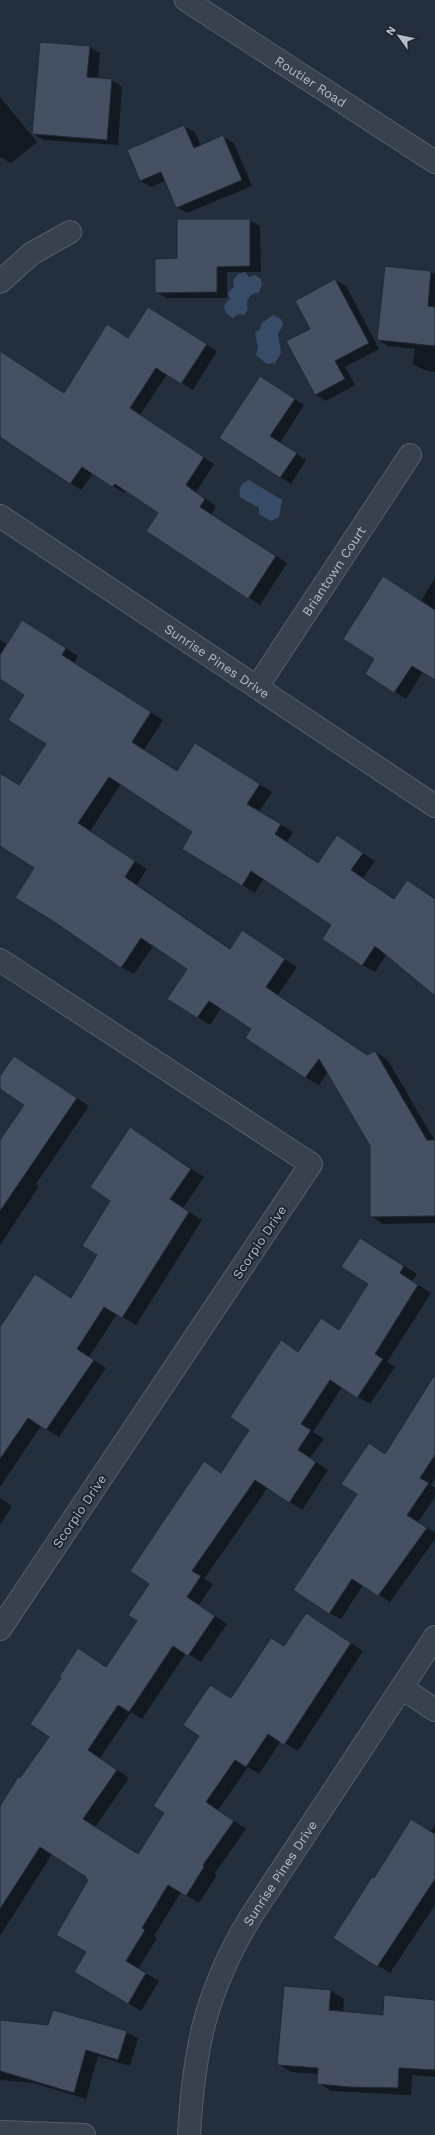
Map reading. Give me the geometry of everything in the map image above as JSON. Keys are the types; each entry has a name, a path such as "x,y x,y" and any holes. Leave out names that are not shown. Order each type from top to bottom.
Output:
{"street":[{"name":"Routier Road","path":"186,0 435,162"},
{"path":"0,282 31,254 70,232"},
{"name":"Briantown Court","path":"257,687 410,455"},
{"name":"Sunrise Pines Drive","path":"0,516 435,806"},
{"name":"Scorpio Drive","path":"0,1629 311,1164 1,962"},
{"name":"Sunrise Pines Drive","path":"189,2135 196,2057 204,2020 216,1984 230,1951 250,1918 435,1638"},
{"path":"402,1688 435,1710"},
{"path":"0,2132 84,2135"}],"water":[{"path":"245,272 249,277 255,275 261,279 262,285 259,292 250,296 247,303 248,310 244,315 238,314 233,318 226,313 224,306 230,298 228,294 230,290 234,287 233,280 238,274"},
{"path":"273,315 282,320 283,325 278,334 281,353 275,363 267,364 256,355 258,347 255,332 260,330 261,324"},
{"path":"249,480 282,500 279,517 271,521 259,514 259,508 240,497 241,486"}],"building":[{"path":"40,42 90,46 87,77 112,79 107,140 32,134"},
{"path":"184,125 194,148 223,135 242,180 176,208 161,172 140,181 127,150"},
{"path":"177,219 250,219 250,266 217,267 217,292 155,293 155,259 177,258"},
{"path":"385,266 431,271 428,306 435,307 435,346 377,340"},
{"path":"335,279 369,343 335,361 345,379 315,395 286,341 310,329 295,301"},
{"path":"148,307 207,344 181,384 156,368 130,408 204,457 186,485 205,499 200,507 276,556 248,599 146,531 158,513 115,484 112,487 82,467 70,484 0,437 0,351 64,393 107,324 128,338"},
{"path":"260,376 295,399 270,436 297,453 280,478 219,438"},
{"path":"383,576 435,610 435,680 412,666 394,693 365,674 374,659 343,639"},
{"path":"22,620 66,648 62,655 151,712 132,742 177,771 195,743 260,784 247,804 281,824 275,834 318,863 337,835 363,853 351,870 394,899 407,880 435,899 435,996 375,946 362,966 322,939 331,925 251,871 242,886 182,849 192,832 109,777 78,823 135,861 125,877 230,949 242,930 285,959 266,987 367,1055 375,1051 427,1140 435,1140 435,1216 370,1217 370,1146 319,1059 305,1078 245,1038 251,1029 209,1001 197,1018 167,999 187,969 141,938 121,968 53,921 15,898 34,868 0,846 0,773 19,785 46,744 8,720 24,695 0,679 0,655"},
{"path":"14,1056 77,1098 0,1211 0,1140 24,1105 0,1089 0,1076"},
{"path":"130,1127 191,1169 170,1199 189,1212 122,1318 104,1307 77,1349 94,1360 46,1430 28,1418 0,1459 0,1327 35,1274 71,1298 97,1255 82,1246 110,1201 90,1187"},
{"path":"360,1238 404,1266 400,1273 418,1285 375,1354 383,1359 357,1398 330,1380 301,1424 311,1430 298,1450 316,1462 289,1503 255,1480 192,1571 201,1576 187,1597 215,1616 188,1656 173,1646 129,1712 118,1705 88,1750 117,1770 83,1819 138,1854 164,1813 153,1806 199,1736 183,1725 210,1685 231,1698 271,1638 284,1646 306,1613 351,1643 284,1745 268,1734 246,1767 235,1760 206,1802 234,1821 203,1865 204,1867 186,1896 168,1885 142,1928 145,1930 126,1961 146,1973 128,2004 74,1972 86,1952 56,1935 88,1880 85,1878 86,1877 40,1847 0,1909 0,1806 18,1777 20,1778 49,1737 30,1724 61,1678 59,1677 78,1648 106,1667 137,1621 128,1615 149,1584 130,1571 204,1461 221,1473 249,1430 230,1417 281,1340 298,1352 321,1318 339,1330 368,1284 341,1267"},
{"path":"435,1374 435,1455 420,1478 429,1483 407,1515 427,1528 378,1596 352,1579 329,1614 293,1590 357,1494 341,1484 369,1443 385,1454"},
{"path":"411,1819 435,1834 435,1879 377,1967 333,1938 372,1877 374,1878"},
{"path":"284,1986 331,1990 329,2010 383,2015 384,1995 435,2000 435,2070 399,2068 398,2088 350,2087 317,2084 318,2068 277,2065"},
{"path":"53,2010 127,2031 118,2060 86,2050 74,2093 0,2071 0,2020 48,2025"}]}
